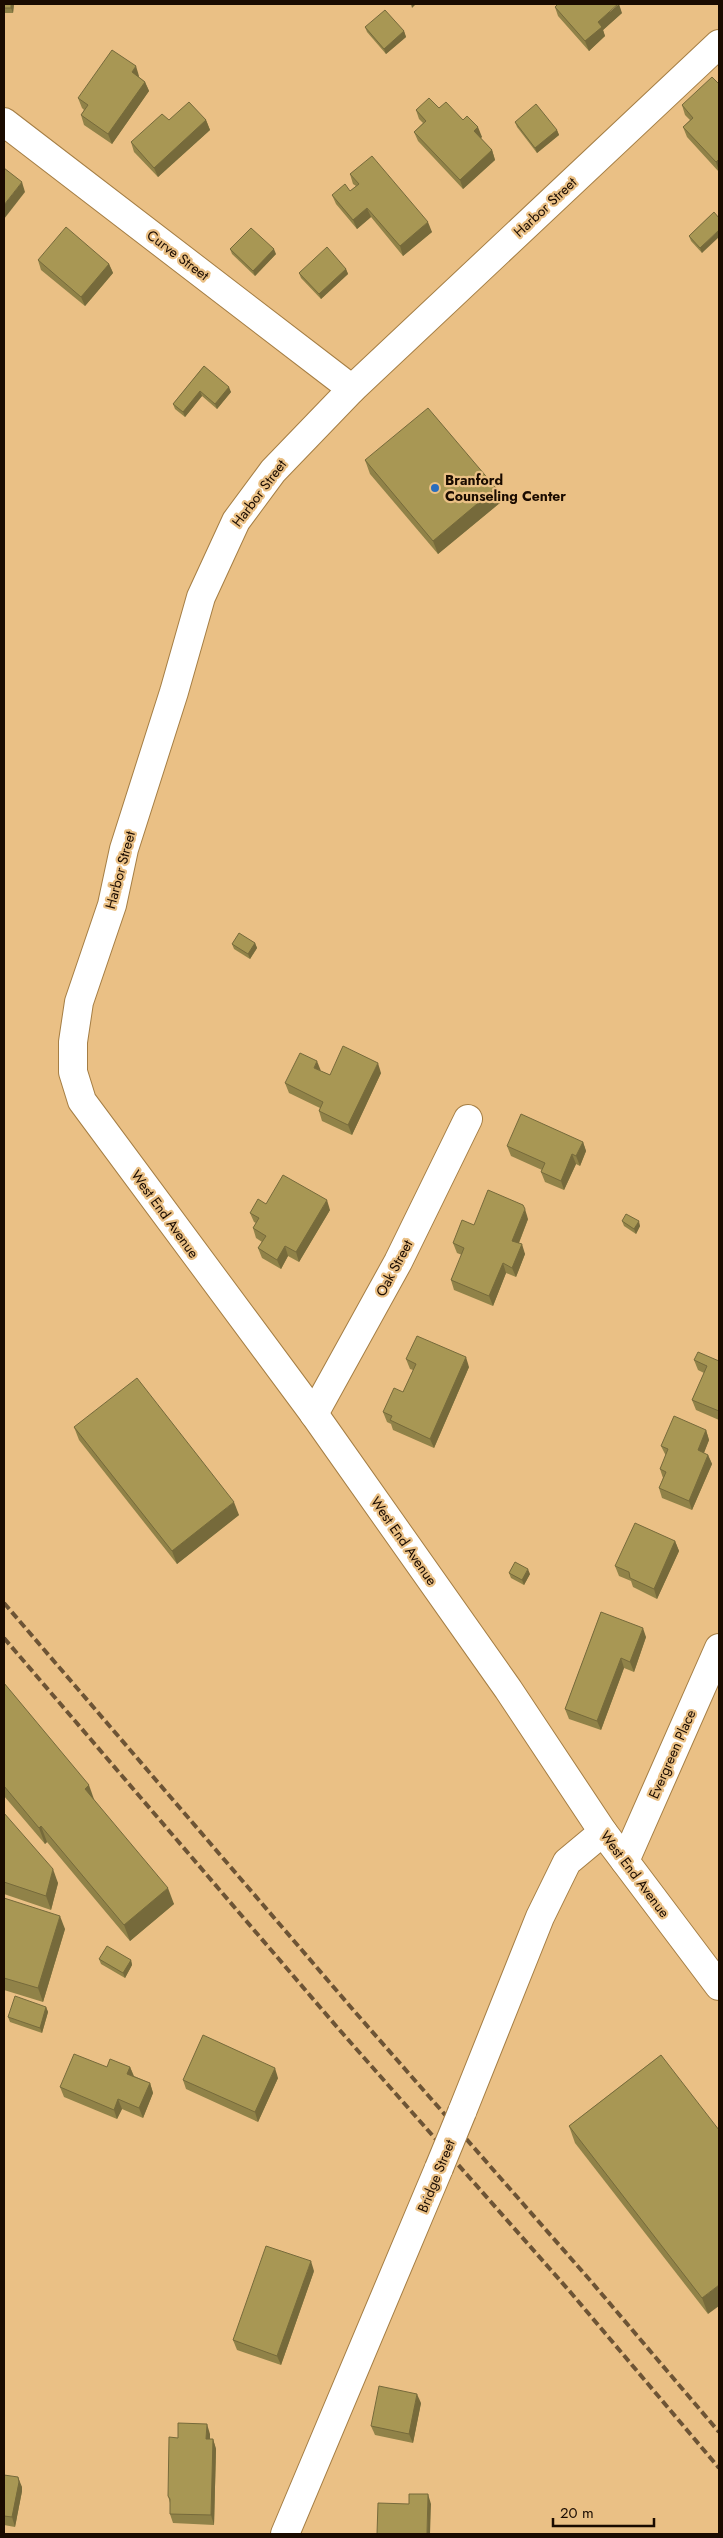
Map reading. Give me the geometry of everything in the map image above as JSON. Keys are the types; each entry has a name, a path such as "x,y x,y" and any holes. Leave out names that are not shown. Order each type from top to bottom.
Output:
{"street":[{"name":"Harbor Street","path":"82,1102 73,1072 73,1042 79,1002 112,904 124,850 174,692 201,597 236,520 273,471 352,389 719,44"},
{"name":"Curve Street","path":"4,122 352,389"},
{"name":"West End Avenue","path":"82,1102 314,1414 508,1689 603,1832 719,1986"},
{"name":"Oak Street","path":"314,1414 398,1262 468,1119"},
{"name":"Evergreen Place","path":"625,1861 719,1648"},
{"name":"Bridge Street","path":"285,2534 440,2168 540,1917 567,1862 603,1832"}],"building":[{"path":"4,4 11,4 11,8 4,8"},
{"path":"558,4 618,4 598,22 602,27 585,41 555,7"},
{"path":"385,10 404,31 384,49 365,27"},
{"path":"112,50 136,66 132,72 145,82 108,134 81,115 88,105 78,98"},
{"path":"712,77 719,84 719,159 716,162 683,127 693,118 682,105"},
{"path":"429,98 439,108 446,102 463,120 467,116 478,127 474,131 492,150 460,180 414,132 426,121 416,110"},
{"path":"189,102 206,120 154,168 131,142 162,114 169,120"},
{"path":"536,104 557,130 535,148 515,122"},
{"path":"372,156 428,222 400,246 367,208 353,220 332,195 345,184 350,191 359,184 350,174"},
{"path":"4,168 22,182 4,205"},
{"path":"714,212 719,218 719,230 700,248 689,236"},
{"path":"66,227 109,264 81,297 38,260"},
{"path":"251,228 274,249 253,271 230,249"},
{"path":"327,247 346,269 319,294 299,273"},
{"path":"204,366 229,387 215,404 200,391 183,412 173,404"},
{"name":"Branford Counseling Center","path":"428,408 496,488 433,541 365,460"},
{"path":"239,933 255,943 248,954 232,944"},
{"path":"343,1046 378,1063 348,1125 319,1111 323,1102 285,1083 300,1053 317,1061 314,1068 330,1075"},
{"path":"521,1114 583,1142 576,1156 572,1154 561,1181 541,1172 545,1163 507,1146"},
{"path":"283,1175 327,1200 296,1252 285,1246 277,1260 258,1248 266,1236 253,1228 259,1218 250,1213 258,1199 266,1204"},
{"path":"488,1190 523,1205 525,1209 512,1241 522,1244 512,1268 503,1263 489,1296 451,1280 464,1248 453,1243 462,1220 474,1225"},
{"path":"626,1214 639,1221 634,1229 622,1221"},
{"path":"417,1336 466,1357 430,1439 390,1420 392,1416 383,1412 394,1388 403,1392 416,1364 406,1359"},
{"path":"698,1352 719,1361 719,1411 692,1400 707,1366 694,1360"},
{"path":"137,1378 234,1502 172,1551 74,1427"},
{"path":"674,1416 706,1430 698,1450 708,1455 689,1501 659,1488 666,1472 660,1469 668,1449 661,1446"},
{"path":"635,1523 675,1541 654,1589 630,1578 629,1572 615,1566"},
{"path":"515,1562 528,1569 522,1580 509,1573"},
{"path":"601,1612 643,1628 630,1662 621,1658 597,1721 565,1709"},
{"path":"4,1683 89,1785 85,1789 168,1888 124,1925 41,1826 39,1828 4,1786"},
{"path":"4,1813 53,1869 46,1896 4,1882"},
{"path":"4,1898 60,1916 38,1988 4,1978"},
{"path":"107,1946 131,1960 123,1973 99,1959"},
{"path":"15,1996 46,2007 40,2028 8,2017"},
{"path":"203,2035 275,2068 255,2112 183,2080"},
{"path":"74,2054 107,2067 110,2059 130,2067 127,2074 150,2083 139,2108 118,2099 114,2110 60,2087"},
{"path":"661,2055 719,2130 719,2285 702,2298 569,2126"},
{"path":"266,2246 311,2261 277,2356 233,2340"},
{"path":"379,2386 417,2394 409,2434 371,2426"},
{"path":"178,2423 207,2424 206,2439 213,2439 211,2515 170,2514 170,2499 168,2496 169,2437 178,2438"},
{"path":"4,2475 18,2477 19,2482 12,2517 4,2516"},
{"path":"409,2494 428,2494 427,2534 377,2534 378,2503 409,2504"}],"railway":[{"path":"4,1603 719,2432"},
{"path":"4,1638 337,2027 572,2294 719,2468"}],"place":[{"name":"Branford Counseling Center","path":"435,488"}]}
